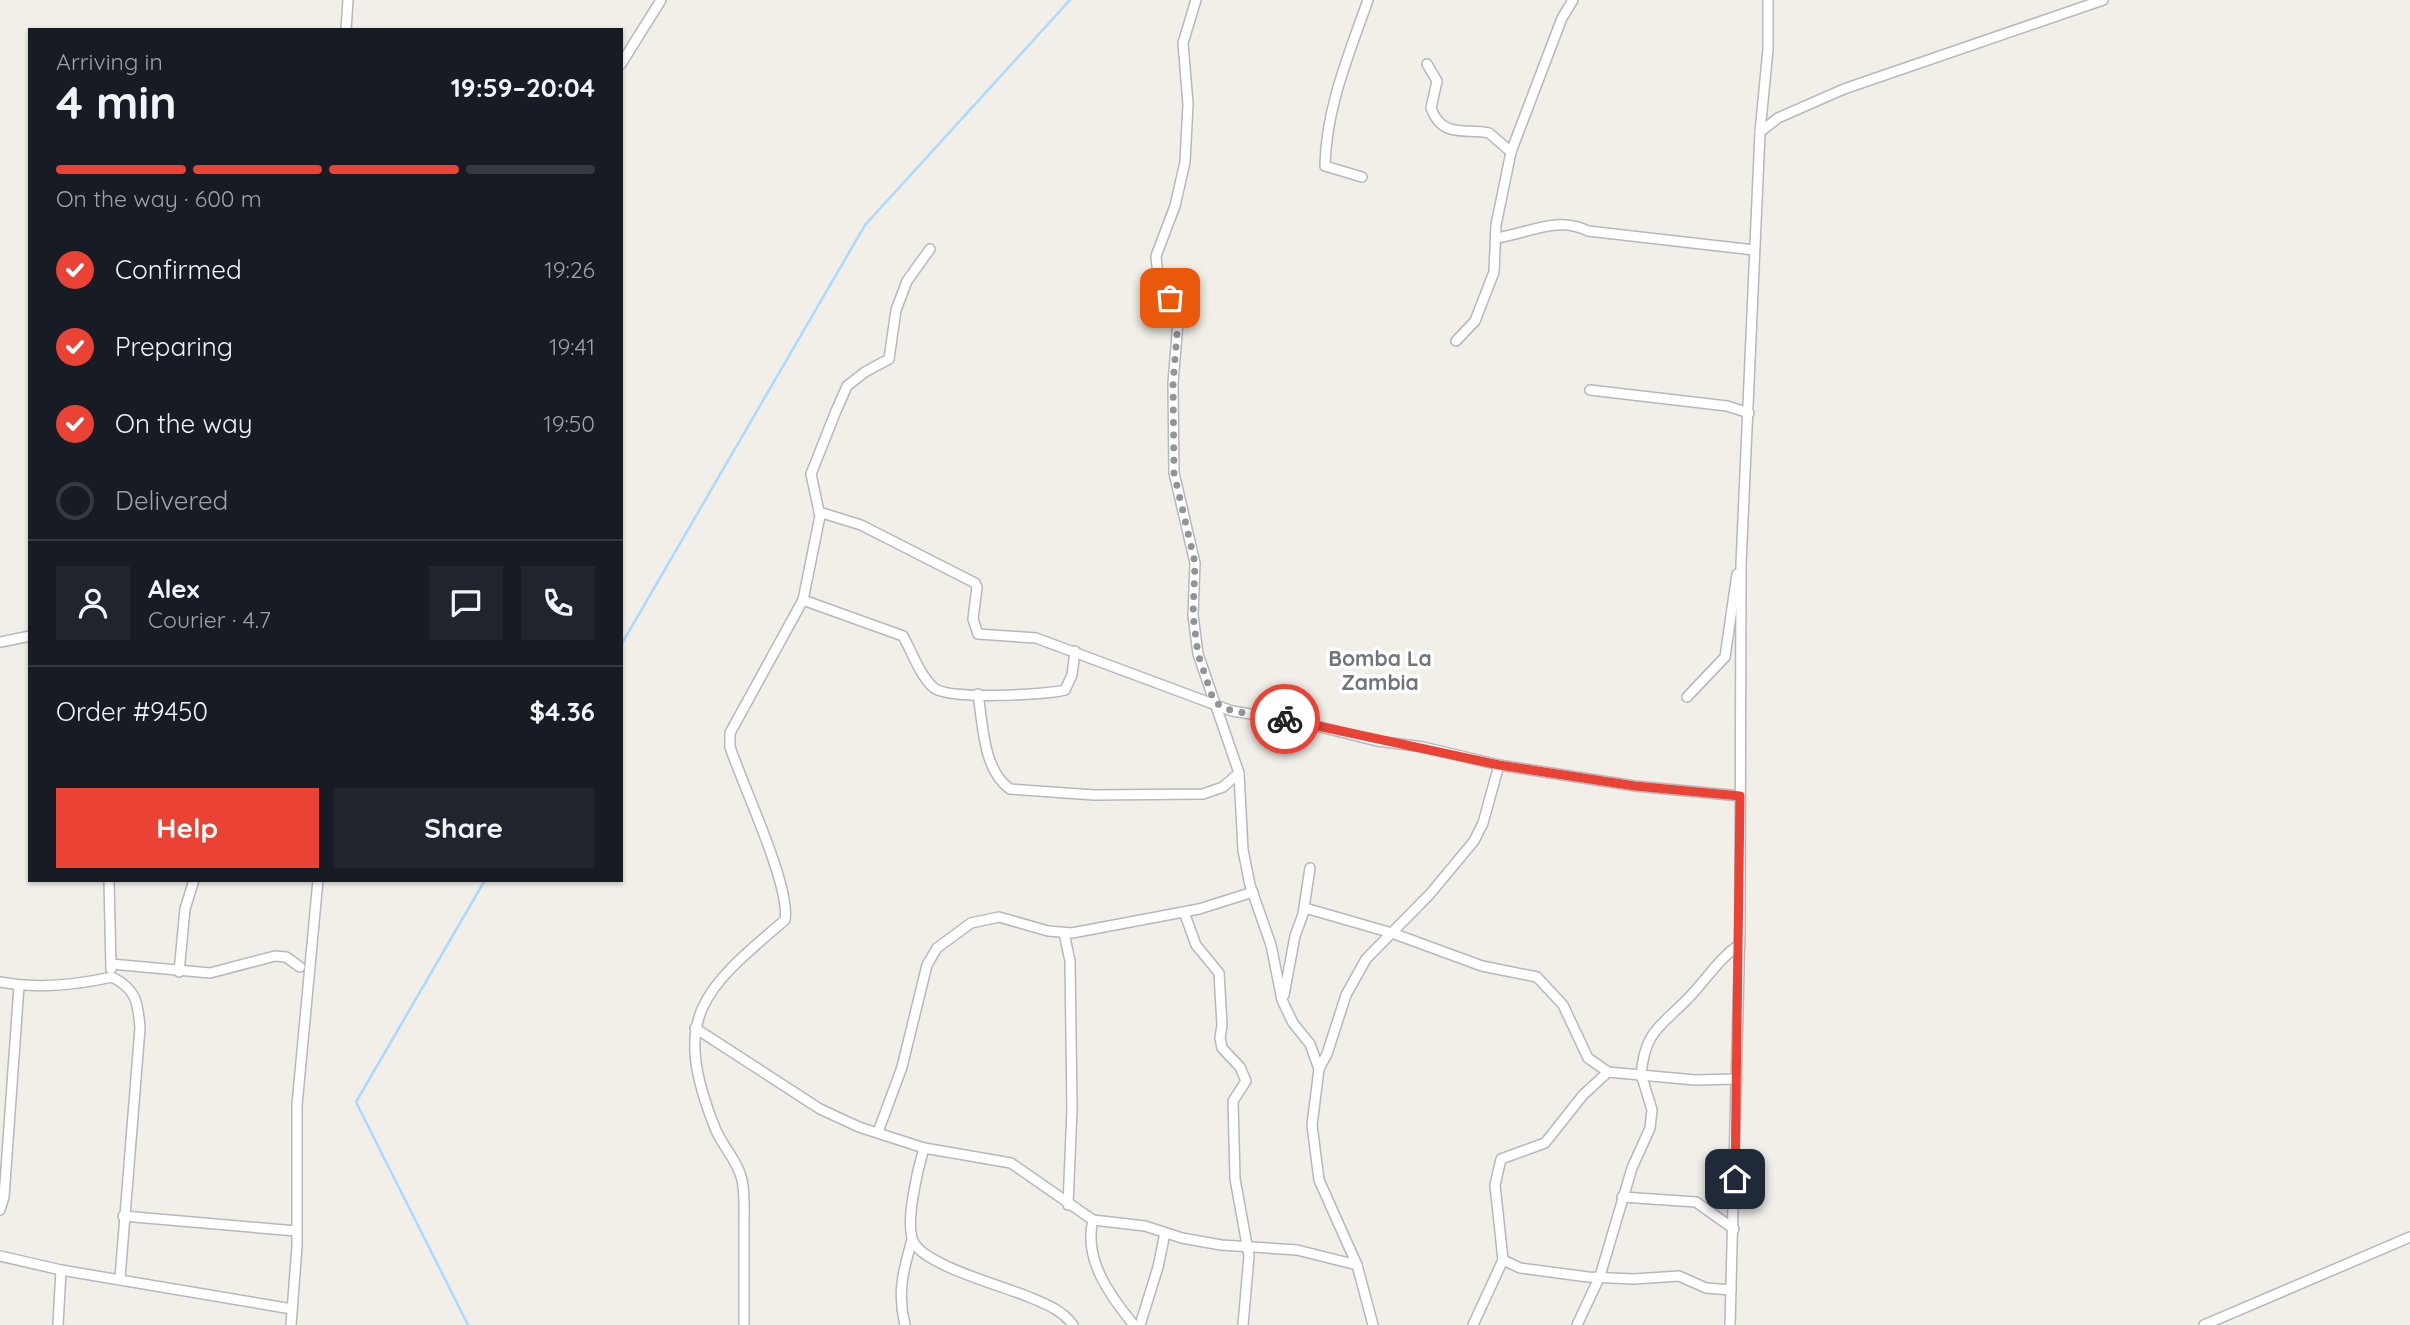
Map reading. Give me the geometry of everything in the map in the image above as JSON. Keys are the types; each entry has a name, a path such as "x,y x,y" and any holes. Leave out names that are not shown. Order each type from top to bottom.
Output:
{"street":[{"path":"346,28 348,0"},
{"path":"623,61 661,0"},
{"path":"1196,0 1183,43 1188,104 1185,162 1175,206 1156,256 1158,277 1177,314 1174,473 1195,563 1193,615 1198,654 1239,773 1243,850 1253,892 1271,945 1282,1000 1293,1023 1310,1044 1319,1069"},
{"path":"1362,177 1325,166 1325,156 1333,104 1368,0"},
{"path":"1456,341 1475,321 1494,272 1501,192 1511,152 1562,18 1573,0"},
{"path":"1730,1325 1740,944 1741,565 1760,132 1769,49 1768,0"},
{"path":"1760,132 1778,118 1844,89 2103,0"},
{"path":"1427,64 1437,81 1431,108 1440,123 1462,134 1489,133 1511,152"},
{"path":"1496,238 1519,235 1527,229 1577,225 1588,231 1754,250"},
{"path":"744,1325 742,1178 716,1132 704,1096 695,1063 695,1028 705,999 741,958 785,920 787,910 779,877 739,776 730,747 730,733 803,600 819,512 811,482 812,467 848,387 865,372 890,359 895,310 907,281 930,249"},
{"path":"1590,390 1749,412"},
{"path":"819,512 861,525 975,583 977,587 973,619 978,634 1036,638 1214,702 1232,711 1300,722 1377,741 1423,747 1499,765 1635,786 1740,796"},
{"path":"1687,697 1725,657 1738,569"},
{"path":"803,600 903,636 931,685 939,691 1017,695 1065,690 1072,675 1075,652"},
{"path":"0,642 28,636"},
{"path":"978,694 990,761 999,781 1010,789 1094,794 1203,794 1223,787 1239,773"},
{"path":"1373,1325 1357,1265 1319,1180 1312,1125 1319,1069 1327,1054 1346,995 1366,959 1430,894 1474,841 1483,823 1499,765"},
{"path":"1282,1000 1295,936 1305,908 1310,868"},
{"path":"109,882 111,976"},
{"path":"179,972 185,909 193,882"},
{"path":"291,1325 298,1105 318,882"},
{"path":"878,1132 902,1067 927,965 937,948 971,923 985,918 1011,919 1048,931 1064,933 1184,912 1253,892"},
{"path":"1305,908 1392,933 1482,966 1537,977 1563,1005 1571,1027 1588,1058 1608,1072 1642,1077 1737,1079"},
{"path":"1184,912 1196,945 1219,973 1222,1048 1244,1073 1246,1081 1233,1101 1235,1179 1249,1273 1243,1325"},
{"path":"1064,933 1070,961 1072,1109 1068,1205"},
{"path":"1577,1325 1600,1276 1622,1197 1650,1128 1652,1110 1642,1077 1642,1054 1652,1032 1695,991 1721,958 1740,944"},
{"path":"111,964 210,973 275,956 286,957 300,967"},
{"path":"0,982 19,986 91,982 111,976"},
{"path":"111,976 135,993 140,1028 120,1278"},
{"path":"0,1210 4,1197 19,986"},
{"path":"695,1028 820,1109 924,1148 1011,1163 1093,1220 1145,1227 1221,1245 1297,1250 1357,1265"},
{"path":"1473,1325 1503,1260 1495,1185 1502,1159 1545,1143 1583,1096 1608,1072"},
{"path":"905,1325 899,1303 901,1277 912,1240 916,1188 924,1148"},
{"path":"1622,1197 1696,1202 1734,1228"},
{"path":"123,1216 296,1231"},
{"path":"1093,1220 1090,1241 1103,1283 1134,1325"},
{"path":"1140,1325 1158,1267 1165,1233"},
{"path":"2204,1325 2410,1237"},
{"path":"912,1240 932,1261 1045,1303 1065,1314 1073,1325"},
{"path":"0,1256 61,1270 292,1309"},
{"path":"1503,1260 1520,1268 1551,1273 1634,1279 1679,1276 1706,1288 1731,1290"},
{"path":"58,1325 61,1270"}],"waterway":[{"path":"623,642 865,225 1070,0"},
{"path":"468,1325 356,1102 484,882"}],"way so far":[{"path":"1170,298 1178,322 1173,383 1174,473 1195,563 1193,615 1198,654 1214,702 1232,711 1285,719"}],"district":[{"name":"Bomba La Zambia","path":"1380,671"}],"route":[{"path":"1285,719 1377,741 1423,747 1499,765 1635,786 1740,796 1735,1179"}]}
